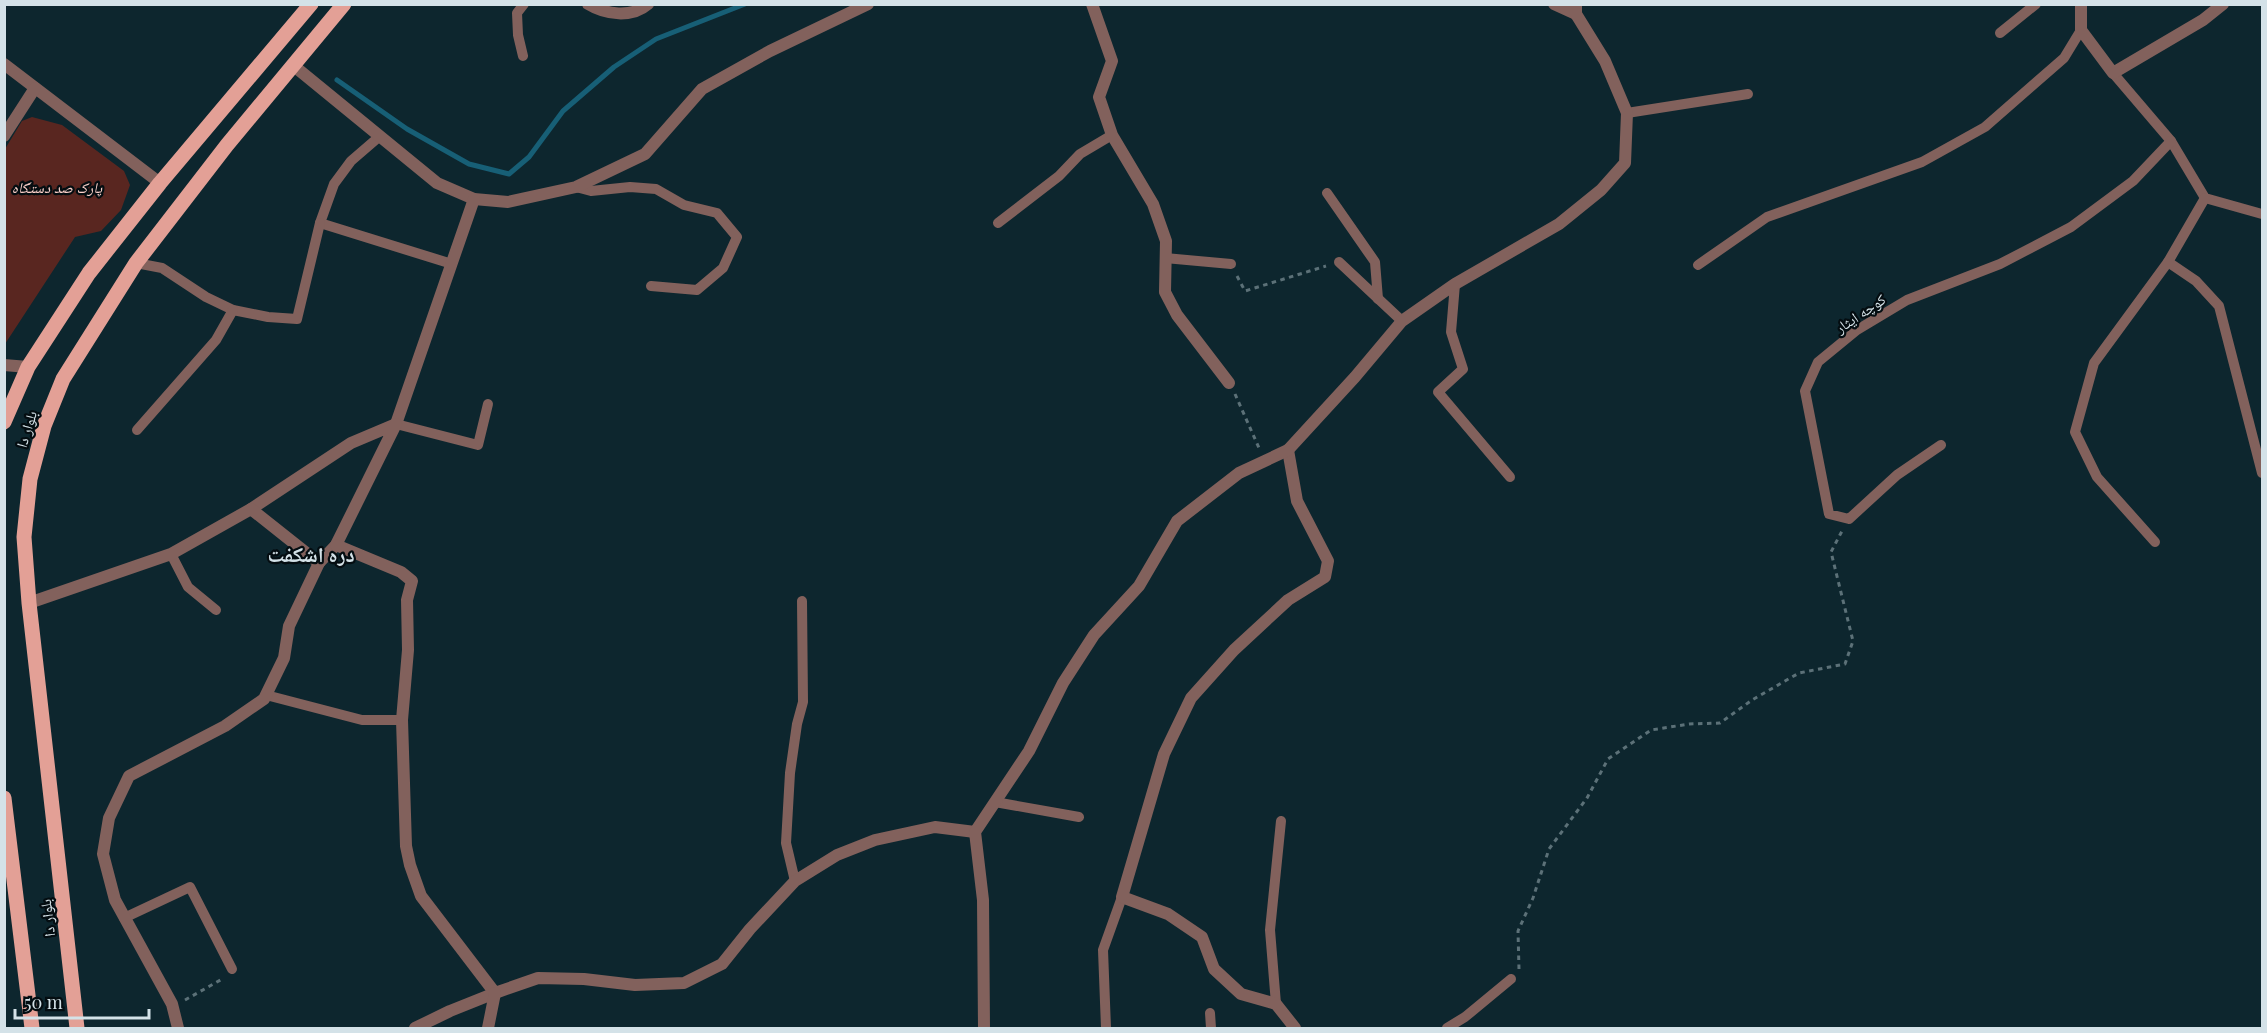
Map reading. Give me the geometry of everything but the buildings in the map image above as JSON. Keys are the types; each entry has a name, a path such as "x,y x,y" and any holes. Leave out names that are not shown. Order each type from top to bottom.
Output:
{"main road":[{"name":"بلوار دا","path":"4,422 28,367 89,273 160,183 311,4"},
{"name":"بلوار دا","path":"77,1029 29,603 24,537 30,479 44,426 63,379 136,263 231,141 344,4"},
{"path":"210,124 231,141"},
{"name":"بلوار دا","path":"4,798 32,1029"}],"street":[{"path":"588,4 610,14 640,11 648,4"},
{"path":"294,66 437,183 474,199 508,202 576,187 645,154 702,89 770,51 868,4"},
{"path":"1092,4 1112,61 1099,97 1112,135 1153,204 1166,241 1165,292 1177,315 1229,383"},
{"path":"984,1029 983,900 975,832 1029,751 1063,683 1094,635 1139,586 1177,521 1239,473 1287,450 1355,377 1402,321 1455,284 1559,224 1601,190 1625,163 1627,113 1605,61 1576,9 1554,4"},
{"path":"2081,4 2081,30 2113,73 2203,20 2223,4"},
{"path":"4,64 160,183"},
{"path":"4,136 35,88"},
{"path":"178,1029 172,1004 115,900 103,854 109,818 129,776 225,726 264,699 284,658 289,626 319,563 336,545 396,424 474,199"},
{"path":"4,365 28,367"},
{"path":"29,603 171,554 251,510 351,443 396,424"},
{"path":"1287,450 1297,501 1328,561 1325,577 1288,600 1234,650 1191,699 1164,754 1122,897 1168,914 1202,937 1215,969 1241,994 1276,1004 1294,1029"},
{"path":"251,510 319,563"},
{"path":"336,545 401,572 412,580 407,600 408,650 402,720 406,846 421,896 495,993 489,1029"},
{"path":"415,1029 450,1011 538,978 584,979 635,985 684,983 722,964 750,929 795,881 837,855 875,840 936,827 975,832"}],"lane":[{"path":"523,56 518,35 517,13 524,4"},
{"path":"2000,33 2036,4"},
{"path":"1698,266 1767,217 1922,162 1985,127 2064,58 2081,30"},
{"path":"2113,73 2171,141 2205,198 2262,214"},
{"path":"1627,113 1748,94"},
{"path":"998,223 1059,176 1080,154 1112,135"},
{"path":"136,263 162,268 206,297 233,309 268,317 297,319 320,223 334,184 351,161 380,136"},
{"name":"کوچه ایثار","path":"1849,519 1829,514 1817,460 1805,391 1818,362 1857,330 1907,300 2000,264 2071,227 2133,181 2171,141"},
{"path":"576,187 591,191 630,187 656,189 684,205 717,213 737,237 723,268 697,291 651,286"},
{"path":"1327,193 1375,262 1378,298"},
{"path":"2154,542 2097,477 2075,432 2094,363 2168,262 2205,198"},
{"path":"320,223 452,264"},
{"path":"1166,258 1231,264"},
{"path":"1340,262 1402,321"},
{"path":"2168,262 2196,281 2219,306 2262,473"},
{"path":"1455,284 1451,332 1463,369 1438,392 1510,477"},
{"path":"137,430 216,340 233,309"},
{"path":"396,424 478,445 488,404"},
{"path":"1849,519 1898,475 1941,445"},
{"path":"171,554 188,587 216,610"},
{"path":"795,881 786,843 790,773 797,724 803,702 802,601"},
{"path":"266,694 362,720 402,720"},
{"path":"994,802 1079,817"},
{"path":"1276,1004 1270,930 1281,820"},
{"path":"124,918 190,887 232,969"},
{"path":"1106,1029 1103,950 1122,897"},
{"path":"1447,1029 1511,979"},
{"path":"1210,1013 1211,1029"}],"path":[{"path":"1231,264 1245,291 1340,262"},
{"path":"1229,383 1242,406 1264,461"},
{"path":"1511,979 1519,971 1518,931 1533,898 1549,849 1587,798 1608,759 1651,730 1689,724 1720,723 1752,700 1799,673 1845,664 1853,641 1831,552 1849,519"},
{"path":"172,1004 187,1000 228,976 232,969"}],"green space":[{"name":"پارک صد دستگاه","path":"32,117 62,125 124,171 130,185 121,210 101,231 75,237 5,344 5,149 22,121"}],"waterway":[{"path":"337,80 407,129 469,164 509,174 529,157 563,111 614,67 656,39 745,4"}],"district":[{"name":"دره اشکفت","path":"311,553"}]}
